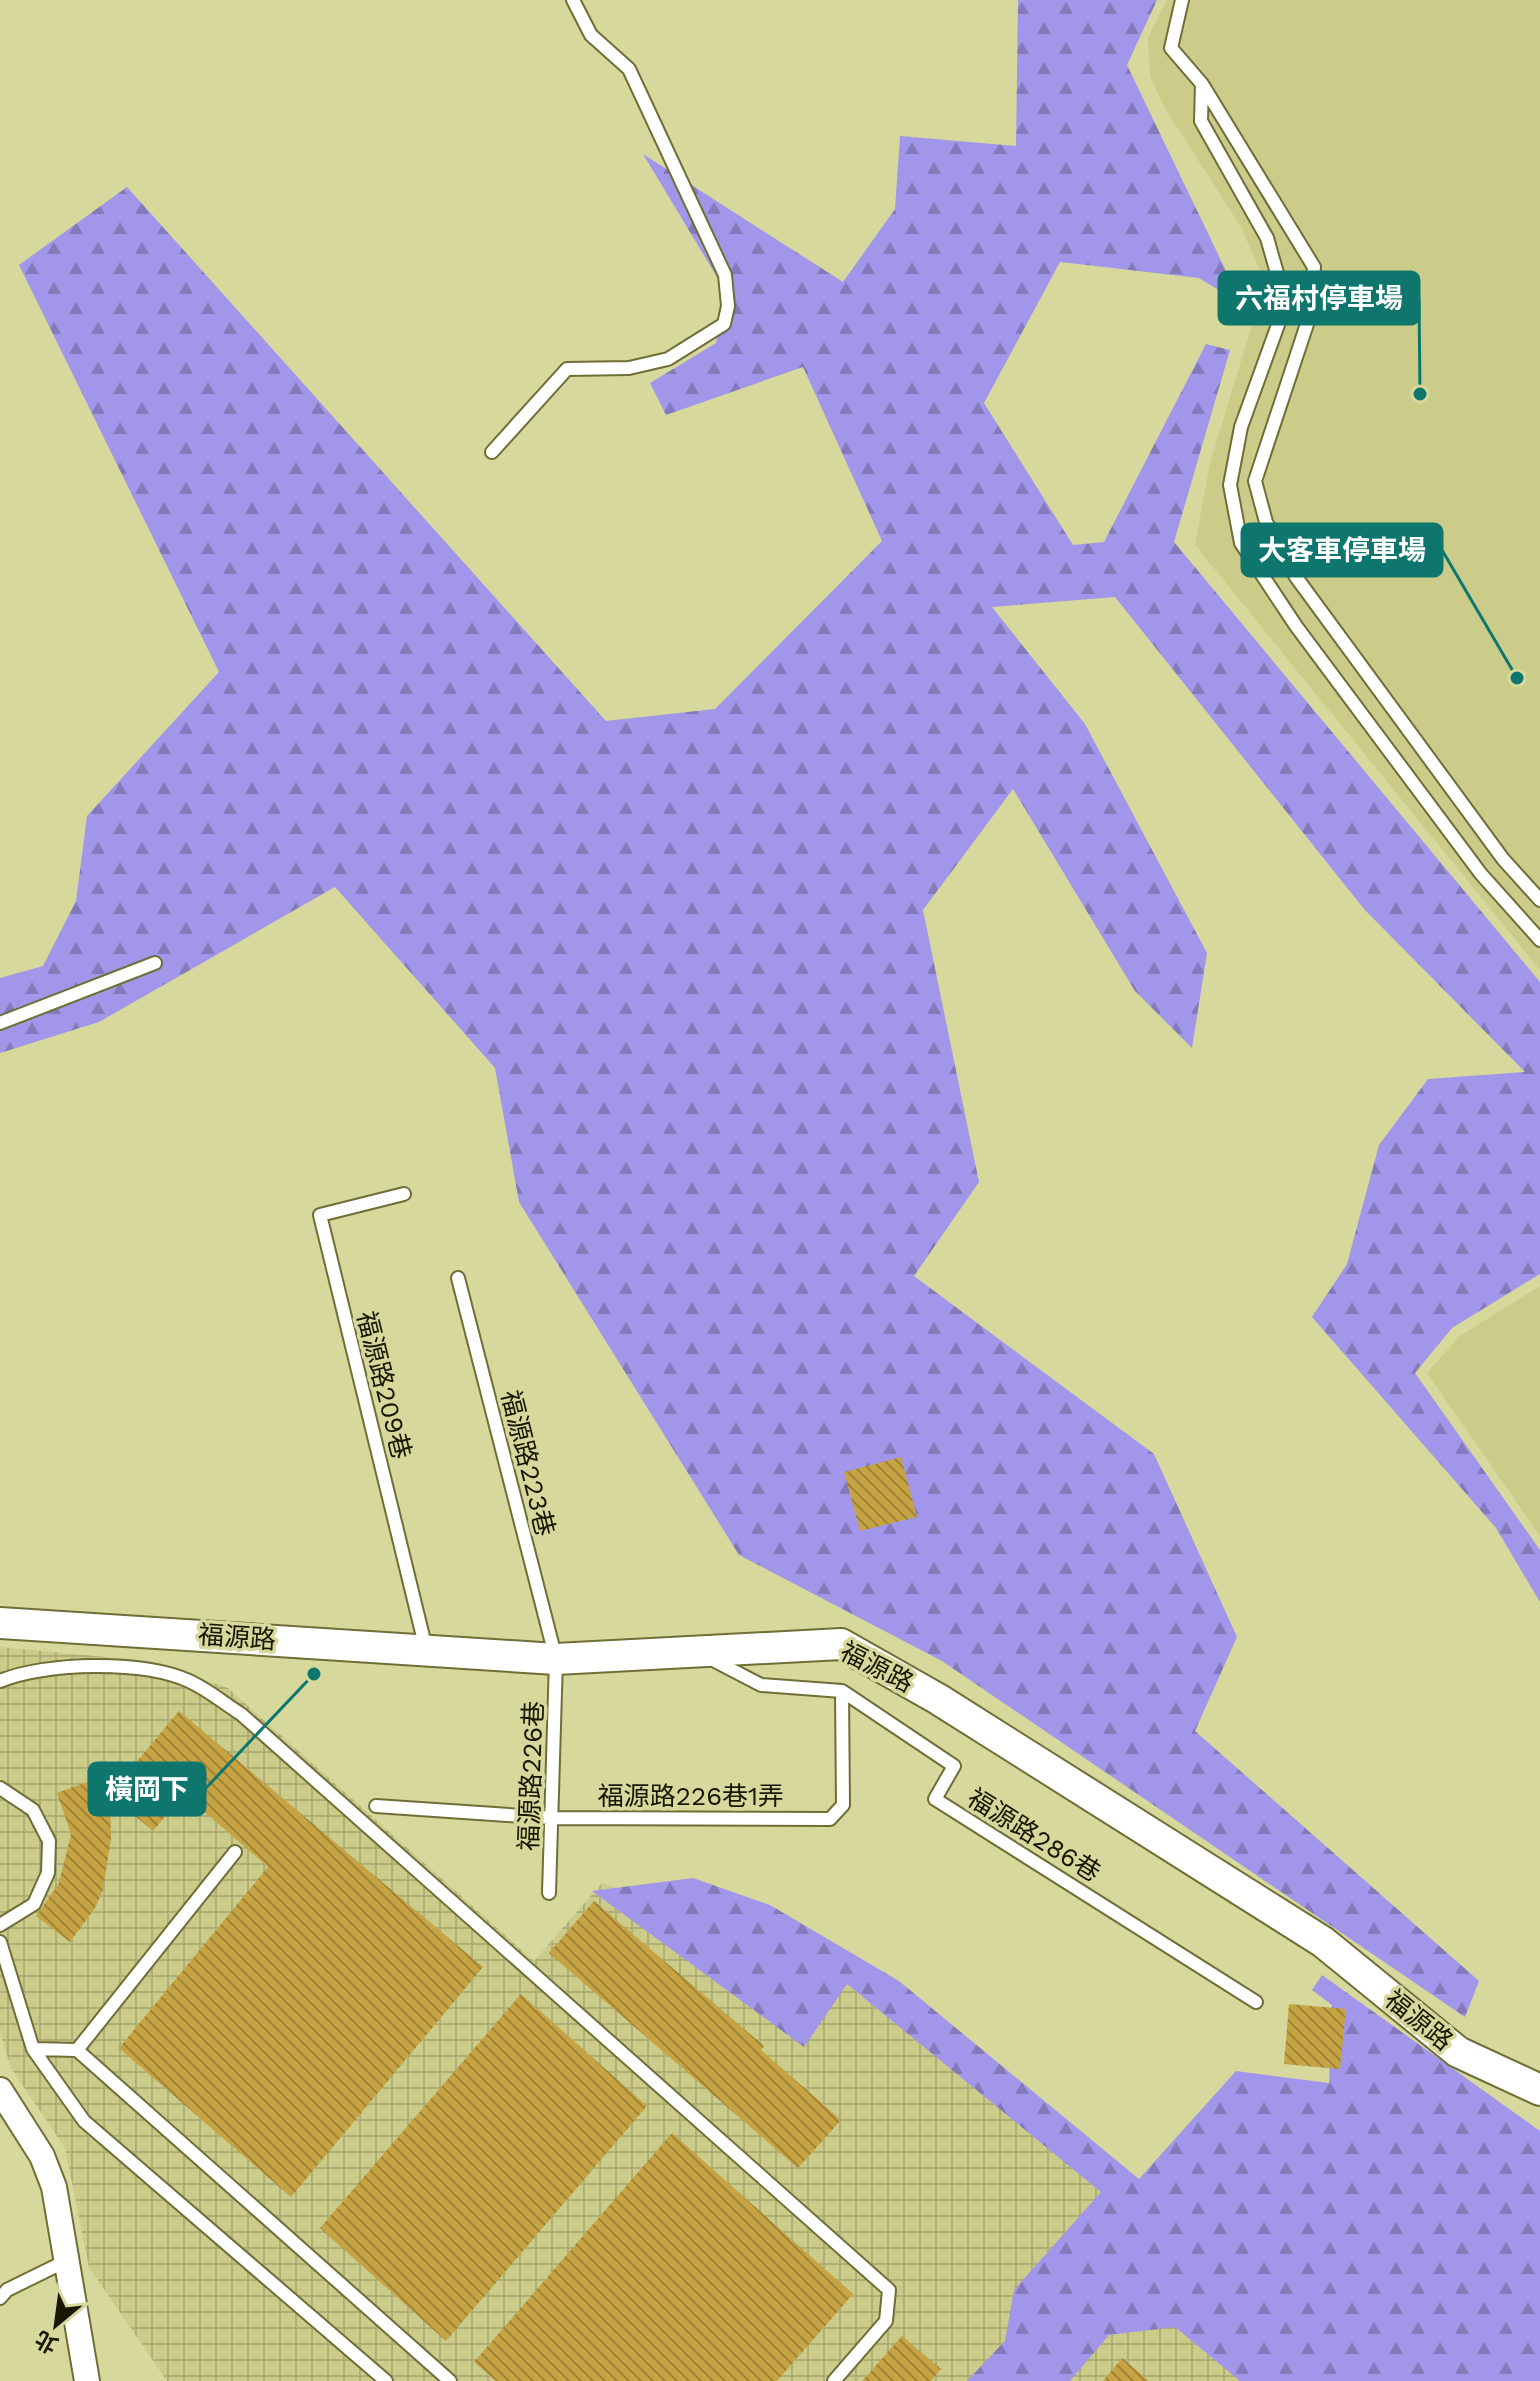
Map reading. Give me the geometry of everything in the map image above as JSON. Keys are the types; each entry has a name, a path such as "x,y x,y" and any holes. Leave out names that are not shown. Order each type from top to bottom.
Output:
{"street":[{"name":"福源路","path":"0,1623 556,1659 841,1644 867,1657 1323,1942 1458,2052 1540,2090"},
{"path":"0,2090 46,2167 54,2187 87,2381"}],"lane":[{"path":"492,452 567,369 629,368 668,359 724,324 728,306 725,275 629,69 591,35 573,0"},
{"path":"1182,0 1171,48 1202,84 1314,267 1308,321 1255,481 1266,522 1296,577 1503,859 1540,900"},
{"path":"1202,84 1201,121 1267,238 1281,287 1279,322 1241,427 1230,485 1241,543 1296,626 1472,862 1540,940"},
{"path":"0,1023 155,963"},
{"name":"福源路209巷","path":"404,1194 320,1215 426,1649"},
{"name":"福源路223巷","path":"458,1278 556,1659"},
{"path":"698,1652 761,1685 842,1691"},
{"name":"福源路226巷","path":"549,1893 556,1659"},
{"path":"0,1681 42,1667 116,1666 188,1680 241,1714 889,2290 886,2321 834,2381"},
{"name":"福源路226巷1弄","path":"376,1806 552,1818 830,1819 843,1805 842,1691"},
{"name":"福源路286巷","path":"842,1691 954,1766 935,1799 1256,2002"},
{"path":"0,1788 33,1810 49,1841 48,1873 34,1904 0,1925"},
{"path":"77,2050 235,1852"},
{"path":"0,1942 33,2049 84,2121 386,2381"},
{"path":"33,2049 77,2050 450,2381"},
{"path":"0,2298 7,2290 66,2261"}],"shaded area":[{"path":"1167,0 1540,0 1540,970 1195,545 1210,463 1259,302 1261,273 1241,227 1166,110 1150,77 1148,38"},
{"path":"1540,1286 1540,1536 1427,1373 1460,1336"},
{"path":"0,1647 148,1661 228,1688 534,1961 602,1883 849,1965 1376,2381 167,2381 89,2267 65,2148 11,2068 0,2033"}],"green space":[{"path":"1018,0 1157,0 1127,65 1242,304 1199,278 1060,262 984,403 1073,545 1104,542 1206,344 1230,350 1174,542 1540,982 1540,1274 1452,1328 1415,1373 1540,1550 1540,1602 1496,1528 1312,1317 1347,1264 1379,1145 1428,1079 1525,1072 1364,909 1115,597 992,607 1085,724 1207,953 1192,1048 1135,991 1013,789 923,910 979,1182 914,1276 1154,1454 1237,1637 1195,1731 1479,1981 1465,2017 942,1661 739,1555 519,1202 495,1068 335,887 99,1022 0,1053 0,978 43,966 76,901 87,816 219,672 19,265 127,187 606,721 715,709 882,541 803,367 666,415 650,383 716,343 726,292 643,154 843,282 895,209 900,136 1016,146"},
{"path":"693,1878 770,1905 899,1981 1139,2179 1236,2071 1329,2083 1332,2005 1312,1990 1322,1975 1540,2131 1540,2381 1240,2381 1175,2327 1109,2335 1070,2381 967,2381 1005,2341 1014,2290 1101,2192 847,1984 804,2047 592,1891"}],"building":[{"path":"901,1457 917,1517 860,1531 844,1472"},
{"path":"179,1711 483,1967 291,2197 119,2048 268,1867 184,1794 153,1831 110,1795 111,1838 103,1890 95,1908 70,1942 36,1916 59,1883 71,1834 57,1793 95,1779 104,1801"},
{"path":"594,1901 764,2046 761,2050 841,2120 798,2168 549,1953"},
{"path":"521,1994 647,2106 446,2341 320,2228"},
{"path":"1289,2004 1346,2009 1340,2069 1284,2064"},
{"path":"672,2133 853,2294 777,2381 496,2381 474,2362"},
{"path":"902,2336 941,2369 931,2381 862,2381"},
{"path":"1122,2358 1149,2381 1103,2381"}],"place":[{"name":"六福村停車場","path":"1420,394"},
{"name":"大客車停車場","path":"1517,678"},
{"name":"橫岡下","path":"314,1674"}]}
